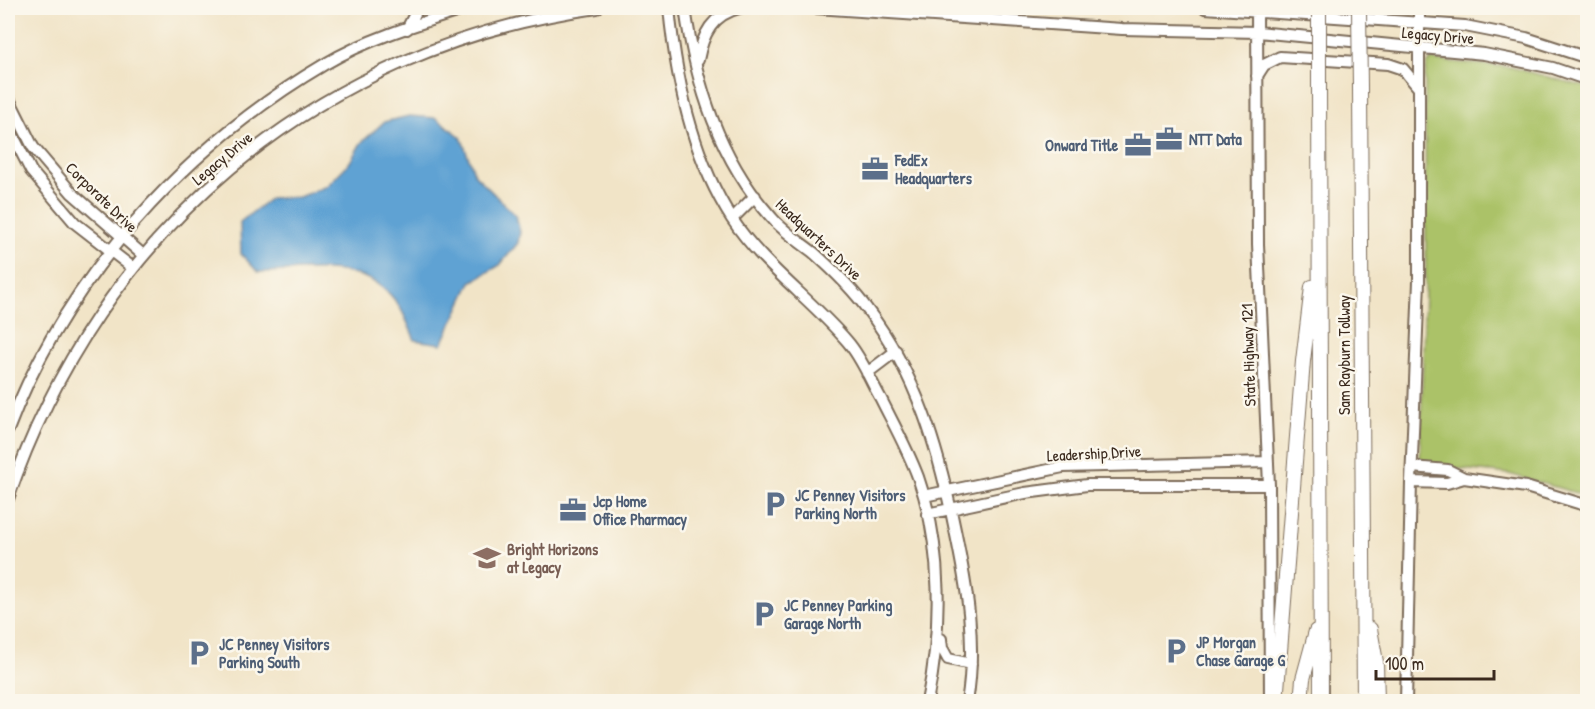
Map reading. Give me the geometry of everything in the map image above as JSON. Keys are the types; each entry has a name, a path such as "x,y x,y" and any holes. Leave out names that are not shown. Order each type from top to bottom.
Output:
{"highway":[{"name":"Sam Rayburn Tollway","path":"1318,8 1321,702"},
{"name":"Sam Rayburn Tollway","path":"1359,8 1364,702"},
{"path":"1275,702 1303,361 1319,231"},
{"path":"1362,591 1376,662 1377,702"},
{"path":"1301,702 1303,679 1321,614"}],"main road":[{"path":"407,29 418,8"},
{"name":"Legacy Drive","path":"8,430 42,355 68,312 122,238 184,171 254,113 326,64 407,29 469,8"},
{"name":"Legacy Drive","path":"8,499 28,441 54,386 111,295 143,255 239,160 275,134 346,90 455,40 534,18 597,8"},
{"path":"669,8 692,131 716,190 732,219 757,251 847,341 867,373 908,454 924,496 942,648 948,659 971,664"},
{"name":"Headquarters Drive","path":"685,8 697,66 715,129 731,163 772,219 849,286 896,351 929,427 951,508 970,608 971,664 967,702"},
{"path":"697,66 702,43 710,25 728,11 739,8"},
{"name":"Legacy Drive","path":"816,8 1122,29 1258,32 1512,58 1553,68 1587,80"},
{"name":"Legacy Drive","path":"1205,8 1257,9 1419,22 1512,34 1587,58"},
{"path":"1406,702 1419,281 1419,8"},
{"name":"State Highway 121","path":"1257,9 1258,244 1269,485 1270,702"},
{"path":"1257,77 1264,65 1280,57 1366,62 1403,69 1418,88"},
{"name":"Corporate Drive","path":"8,98 33,147 72,193 143,255"},
{"name":"Corporate Drive","path":"8,126 31,171 75,223 133,268"},
{"path":"732,219 755,196"},
{"path":"867,373 896,351"},
{"name":"Leadership Drive","path":"924,496 1063,467 1268,462"},
{"path":"1412,467 1448,470 1464,478 1526,487 1587,506"},
{"path":"1411,482 1447,483 1464,478"},
{"name":"Leadership Drive","path":"927,514 1025,493 1086,485 1269,485"},
{"path":"927,702 936,650 937,597"}],"green space":[{"path":"1431,60 1510,67 1587,87 1587,496 1509,474 1425,465 1420,461 1426,254 1425,78 1427,64"}],"water":[{"path":"409,116 436,118 461,137 475,175 516,216 520,232 518,243 500,265 471,282 442,344 415,340 399,306 386,290 371,280 335,271 258,272 241,254 240,222 271,198 299,197 327,186 350,162 361,143 384,122"}],"place":[{"name":"NTT Data","path":"1169,139"},
{"name":"Onward Title","path":"1138,145"},
{"name":"FedEx Headquarters","path":"875,169"},
{"name":"JC Penney Visitors Parking North","path":"775,504"},
{"name":"Jcp Home Office Pharmacy","path":"573,510"},
{"name":"Bright Horizons at Legacy","path":"487,558"},
{"name":"JC Penney Parking Garage North","path":"764,614"},
{"name":"JP Morgan Chase Garage G","path":"1176,651"},
{"name":"JC Penney Visitors Parking South","path":"199,653"}]}
